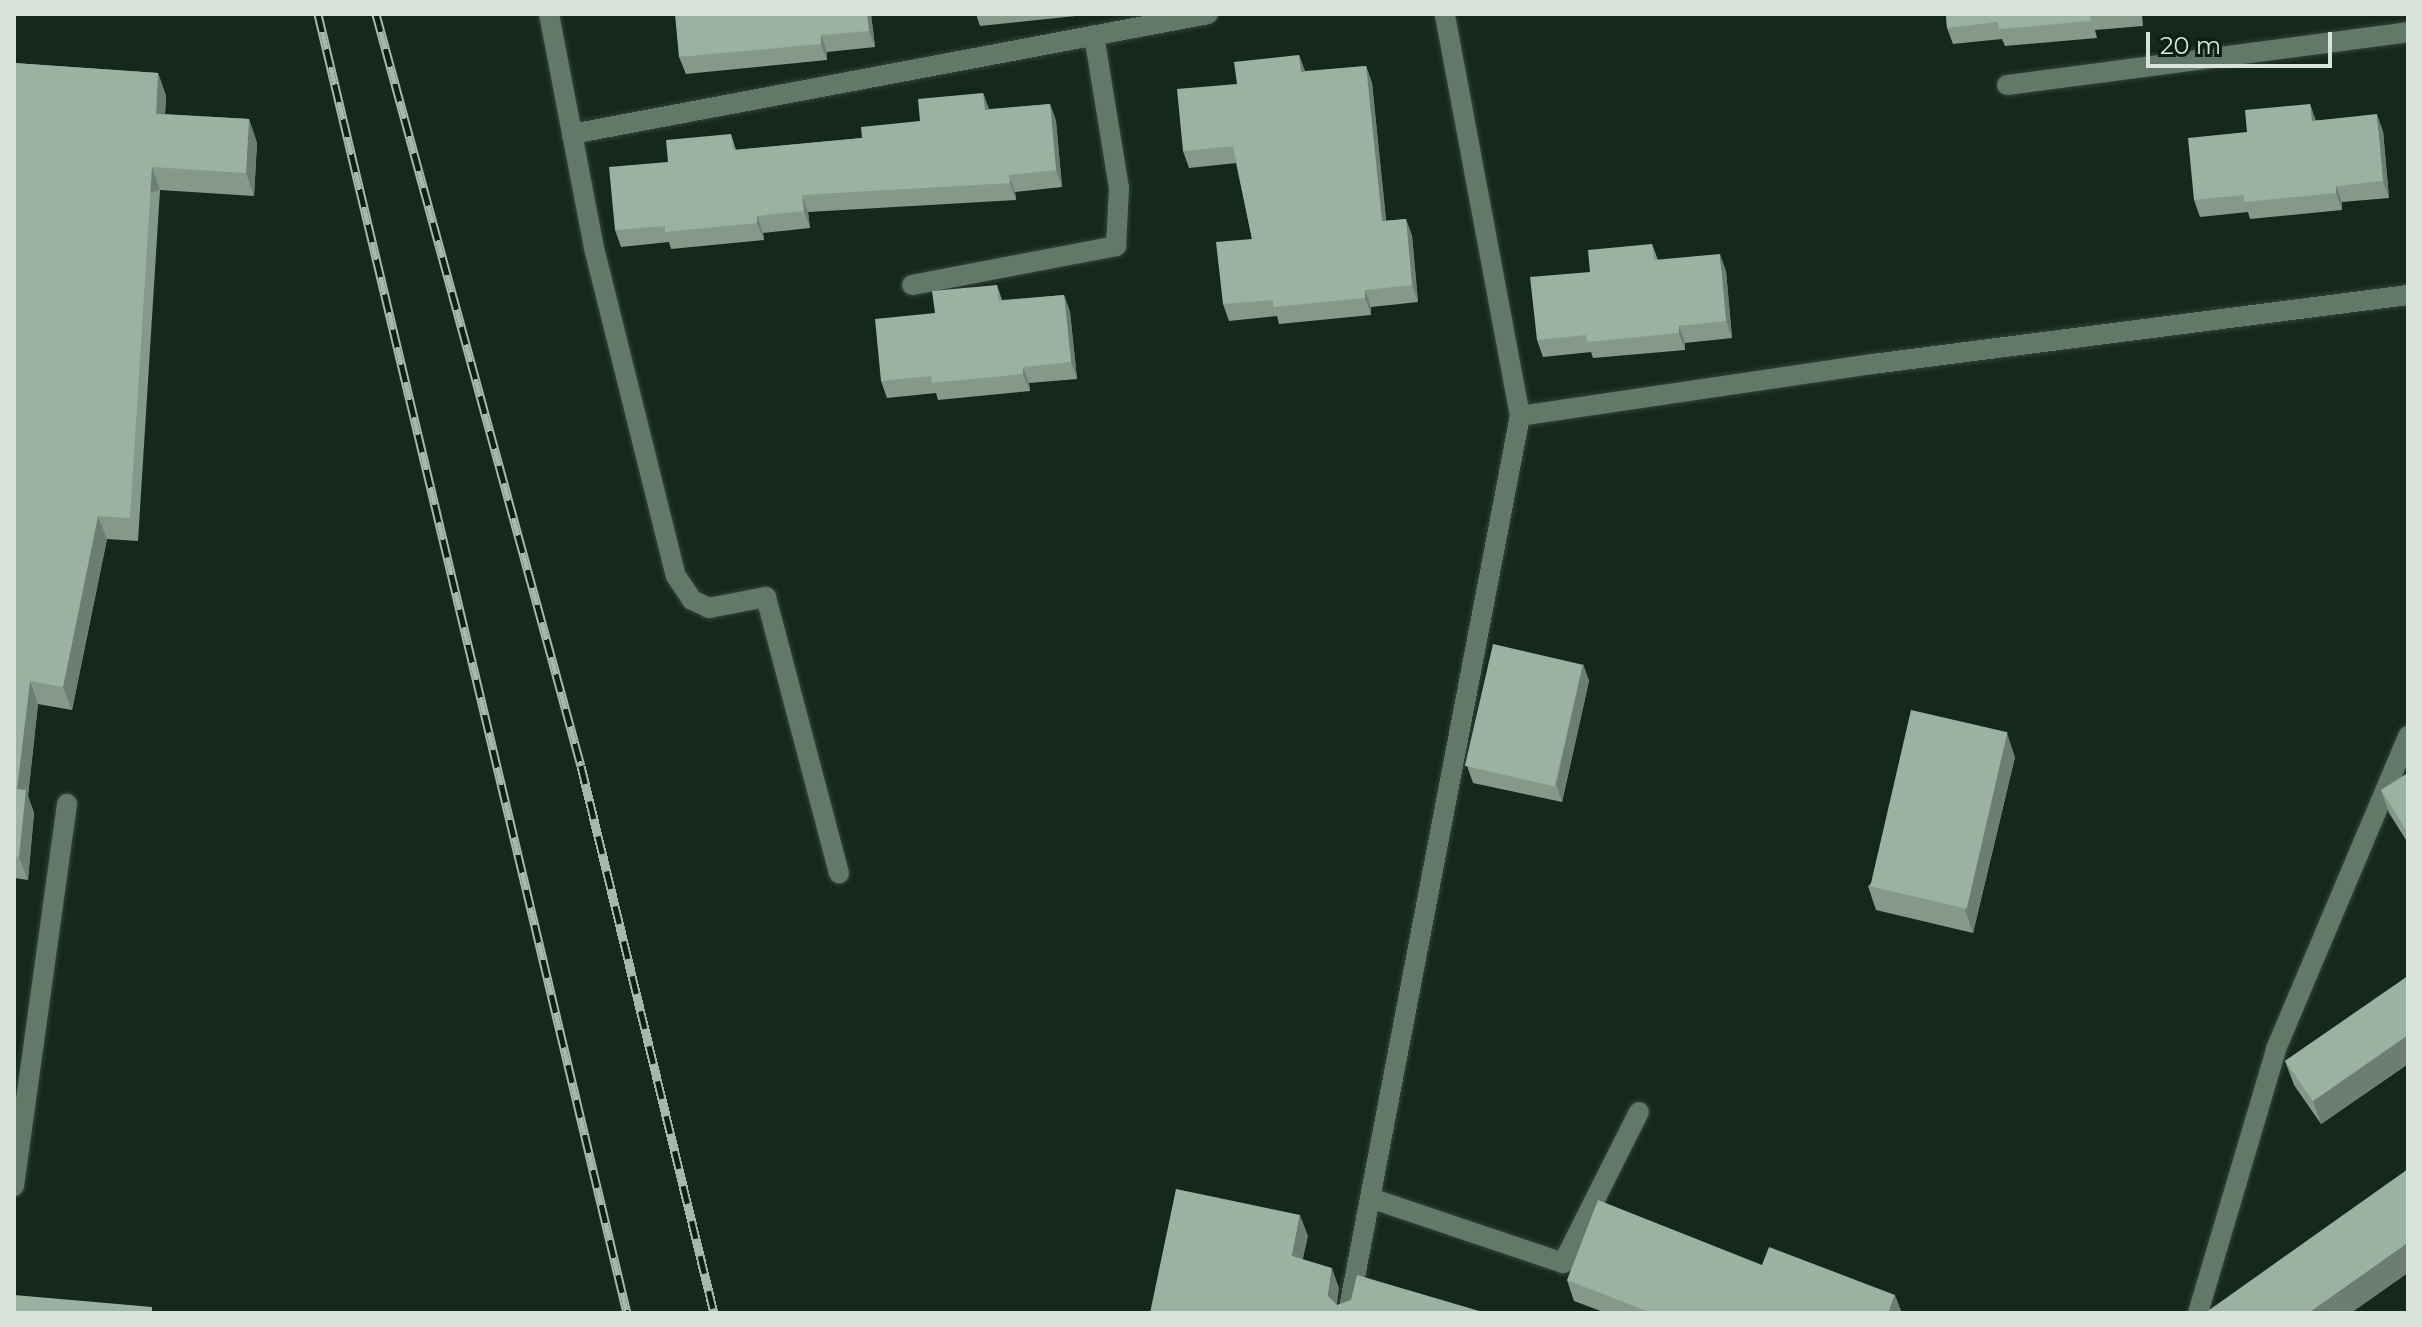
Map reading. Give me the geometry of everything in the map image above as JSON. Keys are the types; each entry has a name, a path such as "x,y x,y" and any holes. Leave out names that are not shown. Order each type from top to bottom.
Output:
{"street":[{"path":"549,14 595,252 676,576 692,600 709,608 766,597 839,874"},
{"path":"572,134 1208,14"},
{"path":"1348,1313 1520,416 1445,14"},
{"path":"2007,85 2408,32"},
{"path":"912,285 1116,246 1119,188 1094,35"},
{"path":"1520,416 1873,364 2408,295"},
{"path":"2198,1313 2276,1049 2408,736"},
{"path":"14,1186 67,804"},
{"path":"1370,1198 1563,1263 1639,1112"}],"building":[{"path":"675,14 867,14 869,31 821,35 821,44 679,57"},
{"path":"1946,14 2089,14 2091,21 1999,29 1998,22 1947,28"},
{"path":"1299,55 1301,72 1366,66 1382,221 1406,219 1412,285 1365,290 1365,298 1273,307 1273,300 1223,304 1216,242 1252,239 1233,146 1183,151 1177,89 1237,84 1234,62"},
{"path":"14,63 158,73 156,114 249,119 246,173 152,167 130,518 98,516 63,687 30,681 17,789 26,790 19,857 14,856"},
{"path":"983,93 985,110 1050,104 1056,170 1009,175 1010,183 802,195 804,211 757,216 757,223 665,232 665,226 615,230 609,167 668,162 666,140 731,134 733,150 862,138 861,127 920,121 918,99"},
{"path":"2310,104 2312,121 2377,114 2383,181 2336,186 2336,193 2244,202 2244,195 2194,200 2188,138 2247,132 2245,110"},
{"path":"1652,244 1654,260 1720,254 1726,321 1679,326 1679,333 1587,342 1586,335 1537,340 1530,277 1590,272 1588,250"},
{"path":"997,285 999,301 1064,295 1071,362 1023,367 1023,374 932,383 931,376 881,381 875,319 935,313 932,291"},
{"path":"1493,644 1583,665 1555,786 1465,766"},
{"path":"1911,710 2007,732 1967,909 1870,886"},
{"path":"2408,773 2408,829 2406,830 2381,790"},
{"path":"2408,976 2408,1035 2313,1101 2285,1061"},
{"path":"2408,1169 2408,1243 2309,1313 2205,1313"},
{"path":"1176,1189 1300,1215 1292,1256 1332,1268 1328,1296 1337,1305 1351,1300 1357,1275 1486,1313 1150,1313"},
{"path":"1598,1200 1762,1265 1769,1247 1895,1295 1888,1313 1652,1313 1567,1280"},
{"path":"14,1295 152,1307 152,1313 14,1313"}],"railway":[{"path":"318,14 627,1313"},
{"path":"376,14 581,766 714,1313"}]}
